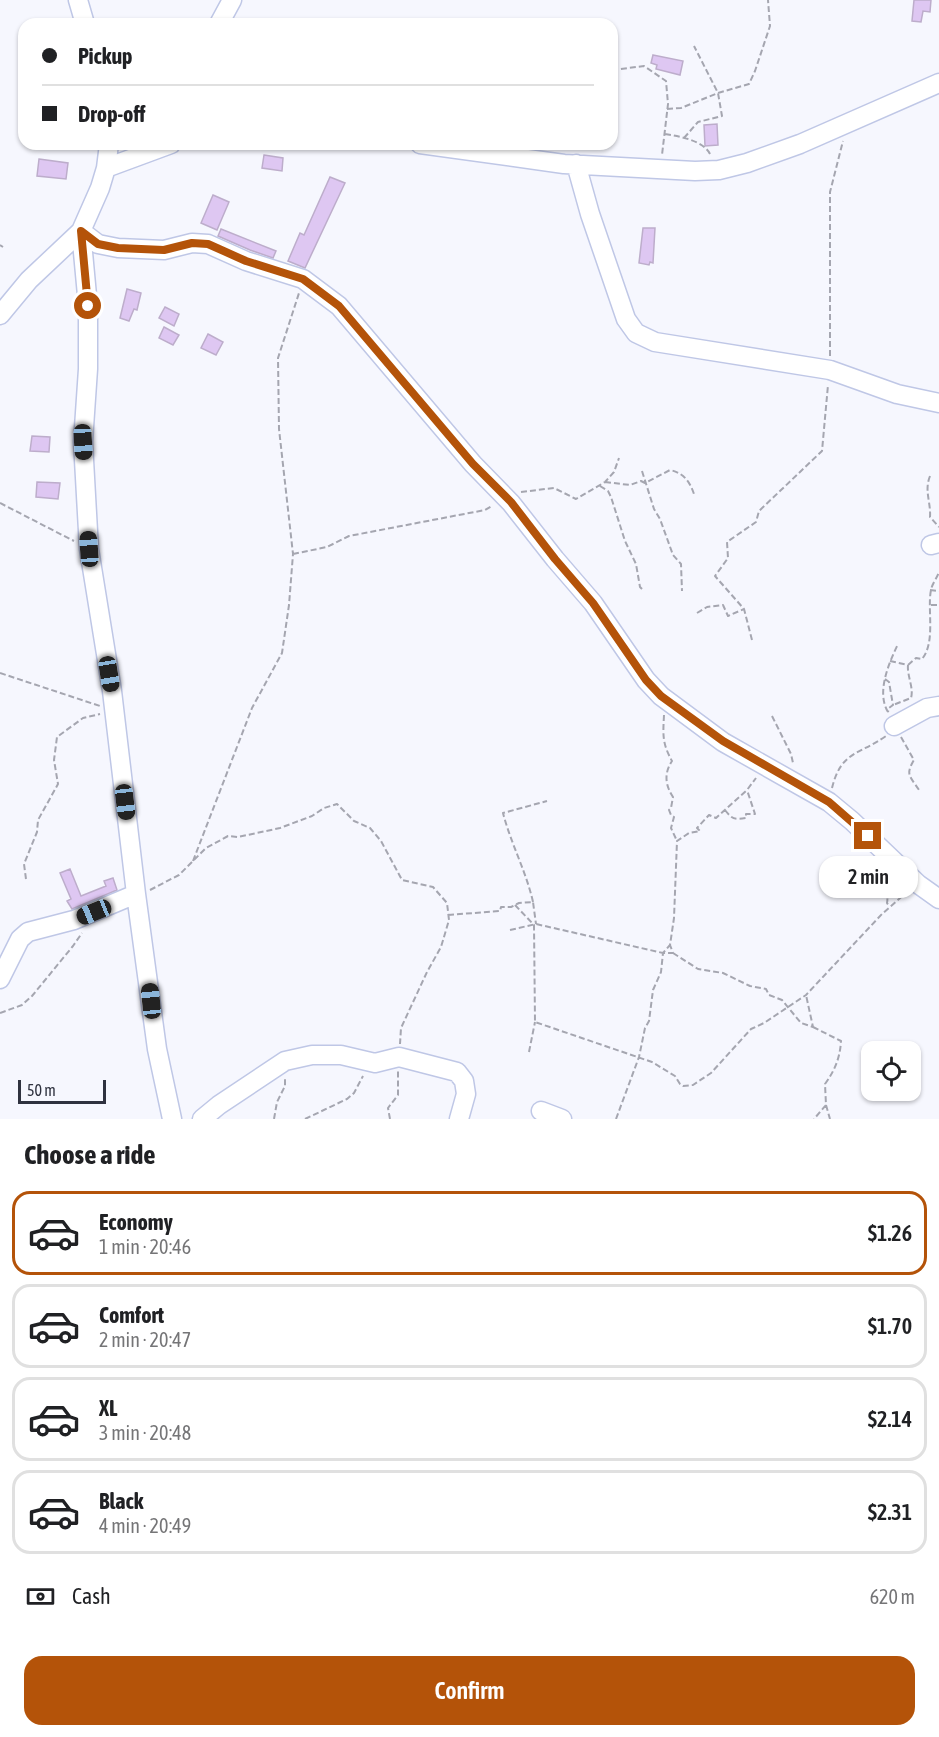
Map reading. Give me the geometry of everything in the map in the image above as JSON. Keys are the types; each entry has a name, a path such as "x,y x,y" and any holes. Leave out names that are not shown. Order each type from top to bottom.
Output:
{"street":[{"path":"78,0 87,18"},
{"path":"222,18 232,0"},
{"path":"467,150 576,164 666,170 718,170 747,163 800,144 939,83"},
{"path":"0,315 29,280 81,231 100,188 108,150"},
{"path":"106,168 155,150"},
{"path":"576,164 590,214 626,319 636,333 655,342 830,369 897,394 939,403"},
{"path":"81,231 98,244 118,248 164,250 192,243 208,244 246,261 303,279 339,306 473,464 505,497 593,603 646,680 661,696 723,741 829,802 852,820 918,884 939,899"},
{"path":"81,231 88,306 88,369 83,442 89,549 114,711 136,894 158,1049 172,1119"},
{"path":"891,719 939,706"},
{"path":"0,979 20,939 28,932 74,921 136,894"},
{"path":"202,1119 285,1061 312,1055 341,1055 375,1063 399,1057 457,1072 464,1081 466,1094 459,1119"},
{"path":"541,1111 562,1119"}],"path":[{"path":"667,109 681,108 718,93 749,84 770,26 768,0"},
{"path":"684,138 698,122 722,116 718,93 694,46"},
{"path":"618,69 644,66 666,81 667,109 662,154 666,170"},
{"path":"752,640 744,609 715,576 728,558 727,542 756,522 759,511 822,451 830,369 830,192 848,123"},
{"path":"665,134 684,138 708,149 718,170"},
{"path":"192,863 252,708 282,653 293,554 279,429 278,358 303,279"},
{"path":"293,554 327,547 350,536 485,510 505,497 528,490 554,488 576,499 605,482 614,472 619,458"},
{"path":"605,482 630,485 641,481 645,483 670,470 678,472 690,481 694,494"},
{"path":"642,471 654,509 674,555 681,564 682,591"},
{"path":"930,476 927,485 931,507 930,517 939,527"},
{"path":"600,486 608,491 611,497 625,541 636,564 640,587 643,591"},
{"path":"0,503 89,549"},
{"path":"829,802 837,770 859,751 884,737 891,719 889,708 911,698 912,693 907,674 908,665 916,658 922,659 926,655 930,625 930,590 939,572"},
{"path":"930,590 939,591"},
{"path":"698,613 707,607 723,605 728,616 744,609"},
{"path":"931,605 939,605"},
{"path":"898,644 885,679 883,704 914,760 908,774 919,790"},
{"path":"890,661 908,665"},
{"path":"0,673 114,711"},
{"path":"885,679 889,682 893,705"},
{"path":"661,696 664,716 662,735 665,748 672,761 667,768 666,787 673,797 669,810 670,815 674,817 671,828 677,841 674,918 670,945 673,953"},
{"path":"26,879 24,864 37,832 38,820 58,784 54,760 57,737 83,718 114,711"},
{"path":"772,716 791,754 793,781"},
{"path":"677,841 689,833 700,831 697,828 709,815 716,818 747,790 758,775 774,770"},
{"path":"725,810 731,819 735,820 746,818 746,814 755,814 747,790"},
{"path":"529,1052 535,1022 533,902 527,877 508,832 503,813 547,801"},
{"path":"136,894 146,892 179,875 206,848 228,836 238,837 280,828 337,804 354,821 370,828 381,841 402,880 433,887 447,903 449,920 441,947 401,1028 398,1095 388,1108 390,1119"},
{"path":"884,851 883,882 888,897 887,903 890,907"},
{"path":"535,1022 652,1062 675,1076 683,1086 693,1084 711,1072 751,1029 806,995 890,907 918,884"},
{"path":"448,915 500,911 501,907 533,902"},
{"path":"515,905 535,925"},
{"path":"0,1013 22,1005 32,996 73,946 94,912"},
{"path":"510,930 535,925 663,953 673,953 698,969 723,973 750,986 766,989 770,995 789,1006 801,1023 841,1041 840,1054 833,1073 825,1084 826,1105 830,1119"},
{"path":"616,1119 639,1057 645,1028 649,1021 653,990 662,972 663,953 670,945"},
{"path":"806,995 813,1027"},
{"path":"274,1119 277,1101 285,1086 285,1061"},
{"path":"305,1119 346,1099 354,1092 364,1073 375,1063"},
{"path":"814,1119 826,1105"}],"building":[{"path":"914,0 931,0 930,12 923,11 921,22 912,21"},
{"path":"653,55 683,61 680,75 656,69 657,65 651,63"},
{"path":"717,124 718,145 705,146 704,125"},
{"path":"264,155 283,158 282,171 262,168"},
{"path":"39,159 68,163 66,179 37,176"},
{"path":"330,177 345,183 305,268 288,261 300,233 304,235"},
{"path":"213,195 229,202 217,230 201,223"},
{"path":"643,228 655,228 653,263 650,262 649,265 639,263"},
{"path":"221,229 276,251 273,258 218,236"},
{"path":"127,289 141,293 137,310 134,309 129,321 120,318"},
{"path":"165,307 179,314 174,326 159,318"},
{"path":"164,327 179,335 173,345 159,338"},
{"path":"208,334 223,342 216,355 201,348"},
{"path":"32,436 50,437 49,452 30,451"},
{"path":"37,482 60,483 58,499 36,497"},
{"path":"70,869 81,896 106,886 104,881 113,878 117,890 72,909 67,901 71,899 60,873"}],"route":[{"path":"88,306 81,231 98,244 118,248 164,250 192,243 208,244 246,261 303,279 339,306 473,464 511,502 593,603 646,680 661,696 723,741 829,802 868,836"}]}
